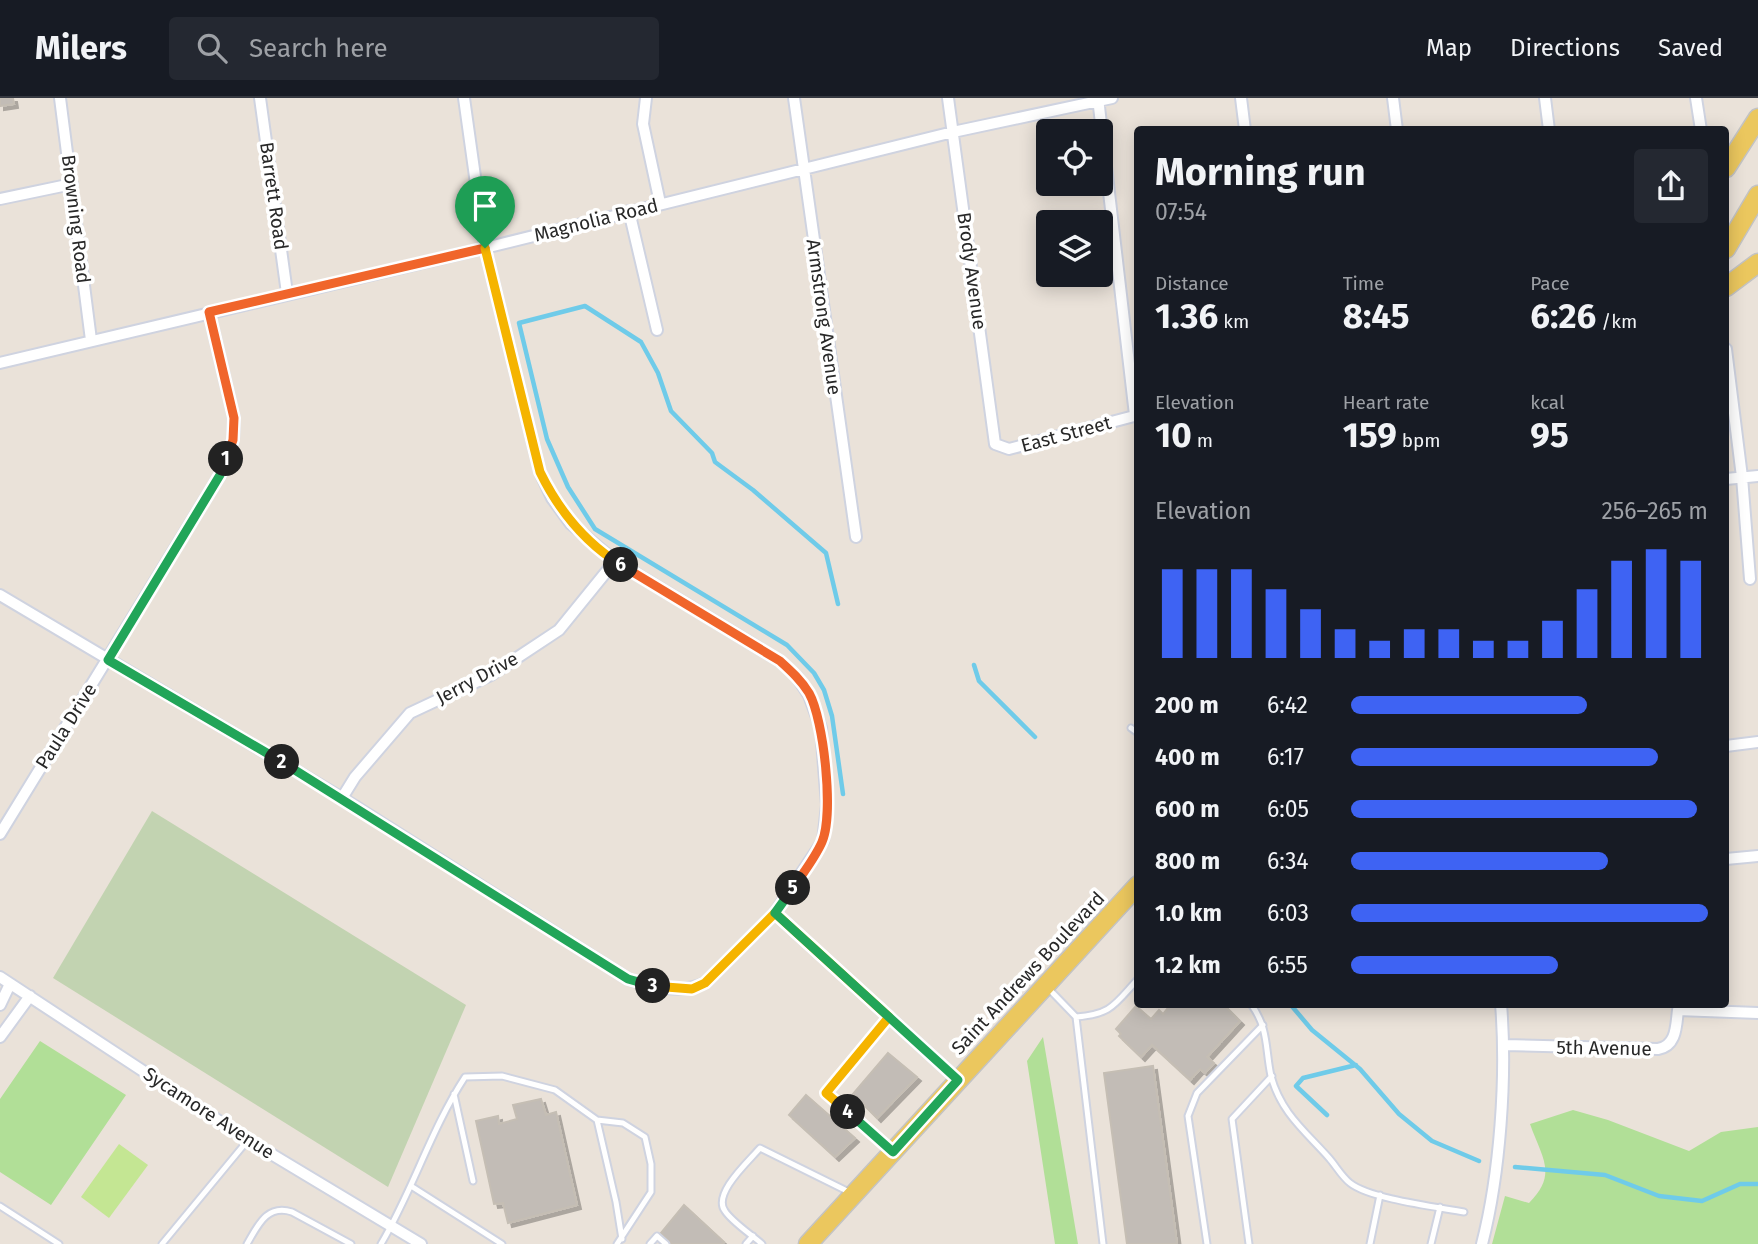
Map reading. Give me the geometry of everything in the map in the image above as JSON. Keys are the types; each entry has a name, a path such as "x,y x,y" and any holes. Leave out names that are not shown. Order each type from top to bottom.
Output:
{"main road":[{"path":"1729,164 1758,118"},
{"path":"1729,224 1755,202"},
{"path":"1729,243 1755,202"},
{"path":"1729,285 1758,263"},
{"name":"Saint Andrews Boulevard","path":"808,1244 1134,889"}],"street":[{"name":"Browning Road","path":"60,98 91,340"},
{"name":"Barrett Road","path":"260,98 287,293"},
{"path":"0,596 342,798 628,979 646,985 692,989 705,983 775,913 823,841 827,805 821,729 810,695 797,677 780,661 615,561 571,524 552,498 540,472 485,248 464,98"},
{"path":"646,98 643,124 660,203"},
{"name":"Armstrong Avenue","path":"794,98 802,170 856,537"},
{"name":"Brody Avenue","path":"948,98 995,444"},
{"name":"Magnolia Road","path":"0,363 485,248 953,132 1112,98"},
{"path":"1241,98 1244,126"},
{"path":"1393,98 1396,126"},
{"path":"1545,98 1548,126"},
{"path":"1696,98 1700,126"},
{"path":"1098,100 1134,398"},
{"path":"0,199 72,184"},
{"path":"629,211 657,330"},
{"name":"Paula Drive","path":"0,834 220,475 233,440 234,418 209,312"},
{"path":"1729,373 1742,477 1749,579"},
{"name":"East Street","path":"995,444 1009,449 1134,416"},
{"path":"1729,479 1758,476"},
{"name":"Jerry Drive","path":"342,798 355,777 410,713 491,675 559,630 615,561"},
{"path":"1729,746 1758,743"},
{"path":"1729,859 1758,856"},
{"path":"775,913 958,1080"},
{"path":"0,1005 5,980"},
{"name":"Sycamore Avenue","path":"5,980 248,1140 421,1244"},
{"path":"0,1037 30,996"},
{"path":"1482,1244 1495,1173 1504,1045 1501,1008"},
{"name":"5th Avenue","path":"1504,1045 1665,1048 1675,1033 1678,1008"},
{"name":"5th Avenue","path":"1691,1008 1758,1013"}],"lane":[{"path":"1076,1017 1098,1015 1112,1007 1134,983"},
{"path":"1046,986 1076,1017 1103,1244"},
{"path":"1254,1008 1261,1017 1268,1042 1272,1076 1290,1118 1350,1183 1380,1195 1464,1212"},
{"path":"889,1017 826,1093 893,1152"},
{"path":"1207,1244 1188,1116 1197,1093 1263,1025"},
{"path":"381,1244 454,1094 465,1077 502,1076 555,1090 597,1120 623,1123 645,1137 651,1164 651,1192 619,1241"},
{"path":"1249,1244 1232,1119 1272,1076"},
{"path":"454,1094 473,1181"},
{"path":"597,1120 616,1202 619,1241"},
{"path":"162,1244 248,1140"},
{"path":"762,1244 724,1211 722,1202 730,1182 760,1148 853,1194"},
{"path":"411,1186 502,1244"},
{"path":"1370,1244 1380,1195"},
{"path":"0,1206 59,1244"},
{"path":"1431,1244 1440,1207"},
{"path":"247,1244 266,1215 283,1209 351,1244"},
{"path":"650,1244 657,1236 666,1244"},
{"path":"746,1244 753,1236"}],"green space":[{"path":"152,811 466,1005 388,1187 53,978"},
{"path":"1043,1037 1078,1244 1055,1244 1027,1061"},
{"path":"40,1041 126,1095 51,1205 0,1172 0,1099"},
{"path":"1573,1110 1608,1120 1689,1151 1721,1132 1758,1127 1758,1244 1492,1244 1505,1196 1529,1203 1543,1183 1545,1165 1530,1124"},
{"path":"119,1144 148,1165 109,1218 81,1197"}],"building":[{"path":"0,98 13,98 14,104 0,106"},
{"path":"1134,1008 1138,1008 1151,1019 1159,1010 1163,1014 1168,1008 1227,1008 1240,1021 1207,1057 1214,1063 1205,1073 1200,1069 1190,1080 1152,1045 1141,1057 1119,1036 1121,1034 1116,1029"},
{"path":"888,1053 917,1077 877,1118 853,1094"},
{"path":"1153,1066 1177,1244 1127,1244 1104,1073"},
{"path":"806,1095 855,1138 835,1157 789,1115"},
{"path":"541,1099 546,1115 556,1112 577,1205 508,1223 503,1203 494,1204 476,1121 498,1116 499,1124 517,1119 513,1105"},
{"path":"684,1205 724,1242 672,1244 661,1233"}],"waterway":[{"path":"838,604 826,553 753,490 715,462 712,453 671,411 658,373 641,342 585,306 519,323 547,439 568,487 595,529 787,645 814,673 824,690 832,716 843,794"},
{"path":"974,665 979,681 1035,737"},
{"path":"1293,1008 1312,1030 1360,1069 1399,1114 1432,1141 1479,1161"},
{"path":"1327,1115 1296,1086 1303,1078 1356,1065"},
{"path":"1515,1167 1605,1175 1659,1196 1702,1201 1740,1184 1758,1184"}],"route":[{"path":"485,248 209,312 234,418 233,440 220,475 108,660 342,798 628,979 646,985 692,989 705,983 775,913 889,1017 826,1093 893,1152 958,1080 889,1017 832,965 775,913 823,841 827,805 821,729 810,695 797,677 780,661 615,561 571,524 552,498 540,472 485,248"}]}
